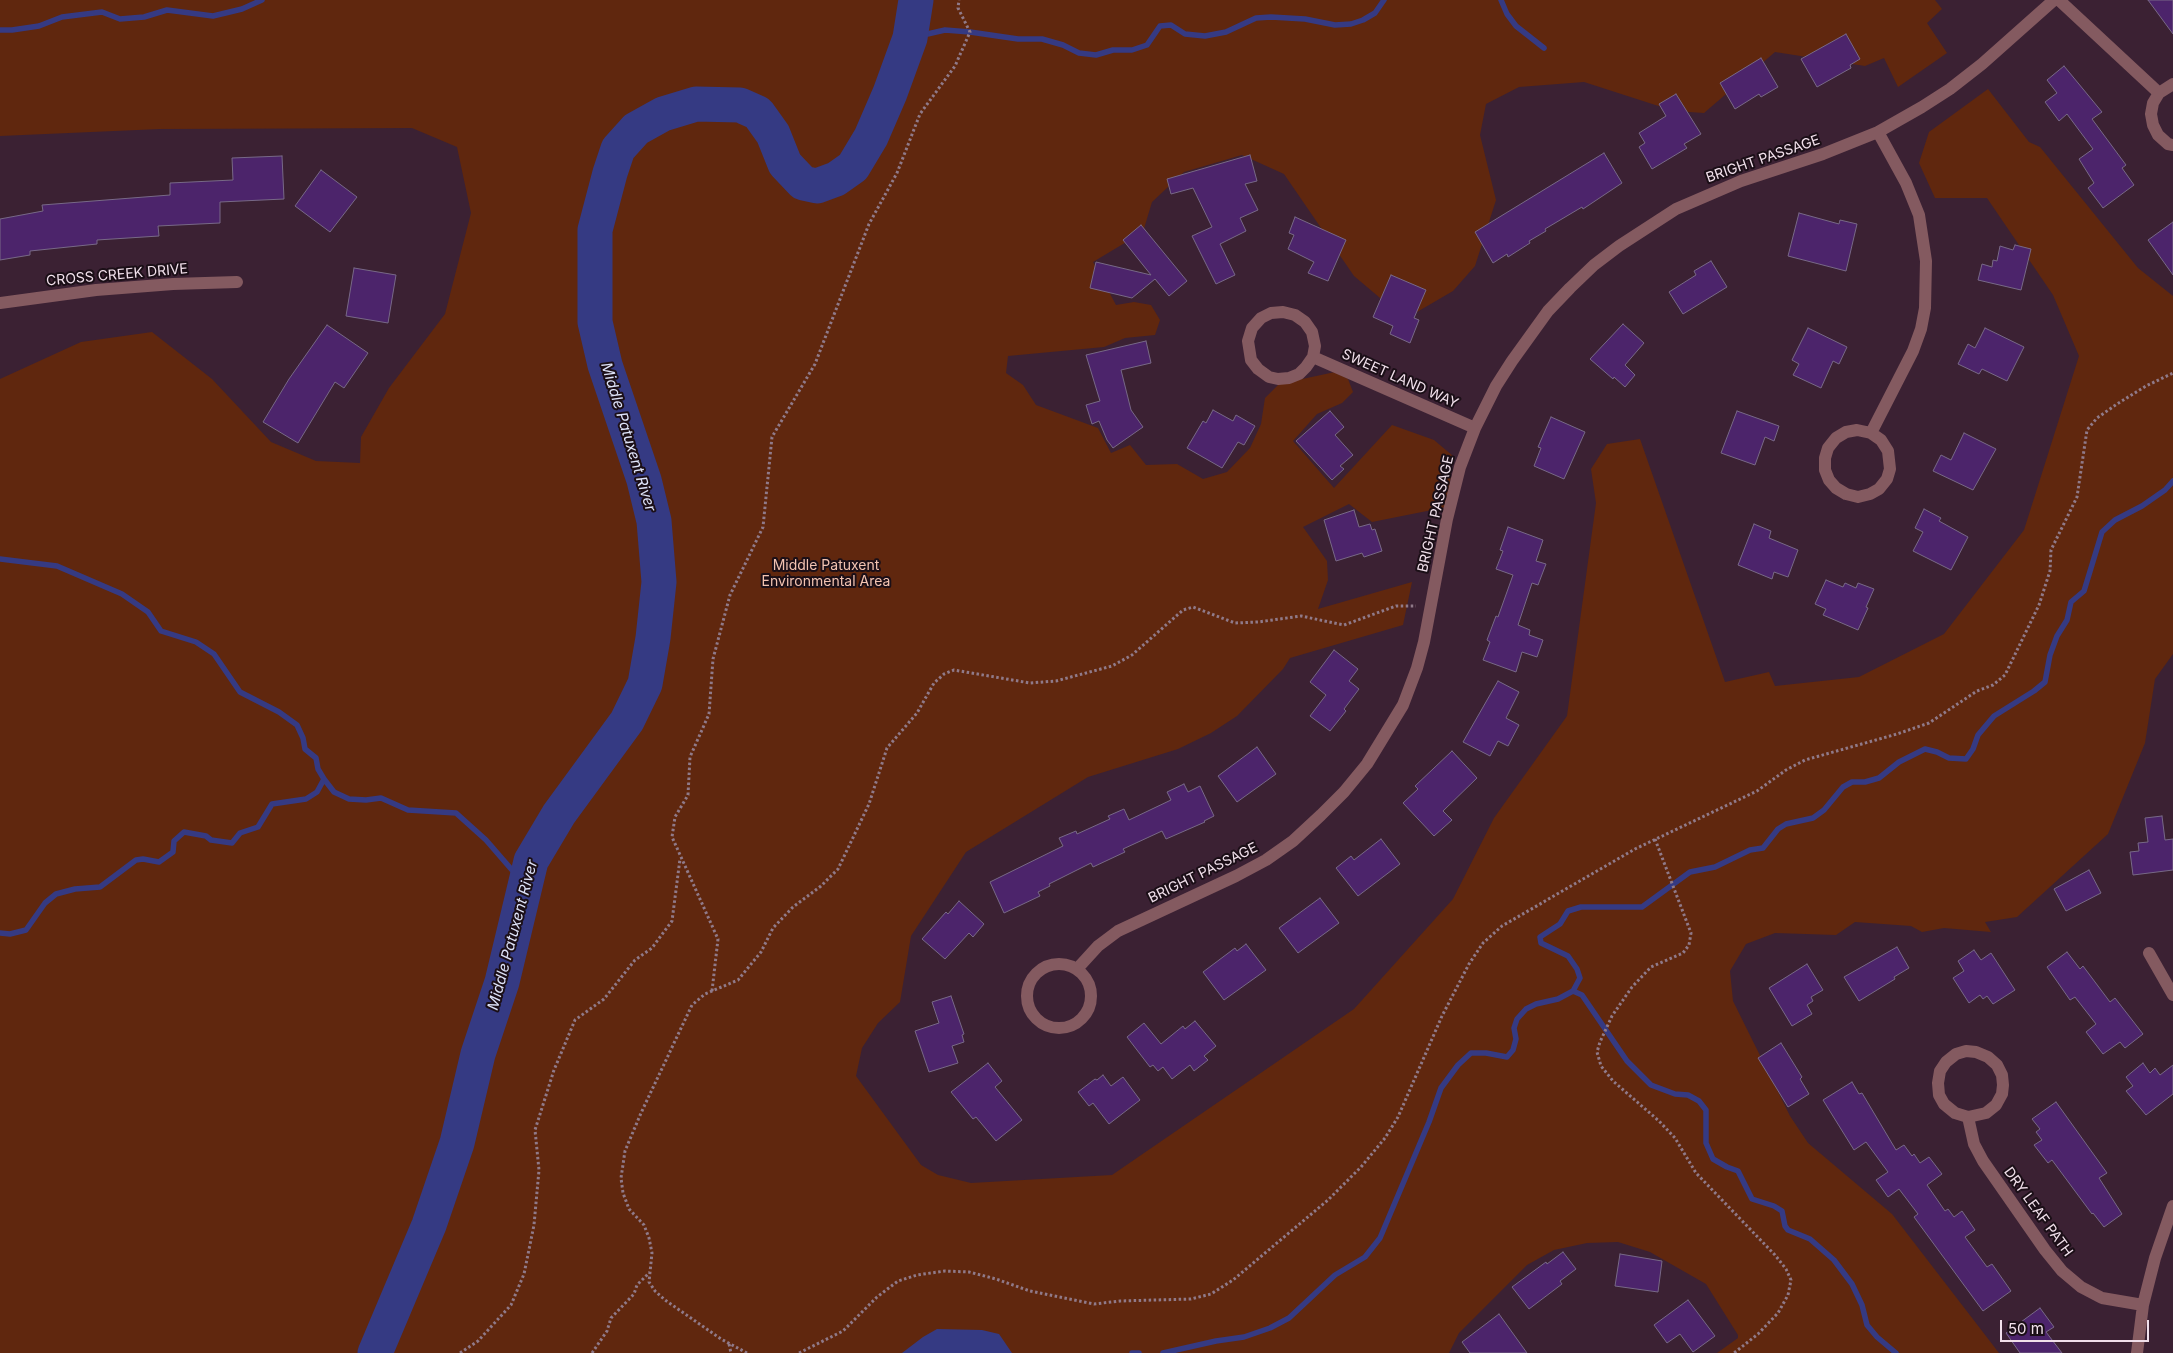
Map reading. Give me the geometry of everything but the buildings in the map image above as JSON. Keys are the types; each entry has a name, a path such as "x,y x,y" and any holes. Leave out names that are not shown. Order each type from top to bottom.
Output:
{"street":[{"name":"BRIGHT PASSAGE","path":"1077,969 1098,946 1118,931 1266,860 1292,840 1339,798 1367,764 1402,705 1417,668 1460,467 1475,428 1496,386 1548,310 1594,265 1619,246 1676,209 1741,181 1823,154 1878,132 1950,89 2014,38 2054,0"},
{"path":"2059,0 2159,93"},
{"path":"2173,84 2159,93 2153,103 2151,114 2153,125 2158,135 2173,146"},
{"path":"1871,433 1913,351 1921,329 1925,308 1926,284 1924,243 1919,215 1906,183 1878,132"},
{"name":"CROSS CREEK DRIVE","path":"0,303 106,289 237,282"},
{"path":"1283,312 1295,315 1305,322 1312,332 1315,346 1312,357 1306,368 1299,374 1289,378 1278,379 1269,377 1258,369 1251,360 1248,341 1252,328 1261,318 1271,313 1283,312"},
{"name":"SWEET LAND WAY","path":"1312,357 1475,428"},
{"path":"1857,430 1871,433 1881,440 1888,451 1890,469 1887,479 1870,494 1858,497 1846,494 1836,488 1829,480 1825,470 1825,458 1828,448 1836,438 1846,432 1857,430"},
{"path":"2149,954 2173,995"},
{"path":"1053,964 1064,964 1077,969 1085,976 1092,996 1090,1008 1083,1018 1072,1026 1062,1028 1048,1026 1038,1020 1030,1011 1027,999 1028,989 1033,977 1042,968 1053,964"},
{"path":"1966,1051 1976,1052 1988,1057 1998,1065 2003,1085 2002,1094 1996,1105 1986,1113 1968,1117 1955,1113 1944,1104 1939,1095 1938,1083 1940,1071 1946,1062 1956,1054 1966,1051"},
{"name":"DRY LEAF PATH","path":"1968,1117 1974,1144 1983,1160 2045,1250 2062,1271 2081,1287 2102,1298 2143,1305"},
{"path":"2137,1353 2143,1305 2155,1258 2173,1206"}],"path":[{"path":"712,991 718,939 672,838 675,817 688,795 690,756 709,714 713,659 730,595 763,527 772,437 815,364 870,224 897,173 920,114 955,66 970,32 958,8 958,0"},
{"path":"799,1353 843,1330 877,1297 898,1281 917,1275 945,1271 978,1274 1030,1290 1094,1304 1120,1301 1191,1300 1211,1294 1233,1280 1328,1200 1361,1167 1385,1138 1398,1117 1442,1016 1469,964 1483,943 1520,915 1602,866 1756,792 1786,770 1805,760 1929,723 1977,690 1993,685 1999,680 2015,656 2039,605 2050,571 2051,550 2077,498 2087,430 2097,418 2117,404 2146,386 2173,373"},
{"path":"747,1353 665,1300 649,1282 652,1253 649,1238 644,1225 630,1209 621,1178 625,1151 644,1105 692,1005 705,994 738,980 761,952 773,928 793,907 838,869 869,804 887,748 917,713 926,695 944,674 954,670 1030,683 1056,681 1112,666 1132,655 1183,610 1193,607 1235,623 1301,616 1344,625 1396,606 1409,605 1430,608"},
{"path":"1655,839 1691,933 1689,945 1683,953 1652,967 1632,987 1612,1016 1597,1052 1601,1066 1614,1081 1659,1120 1675,1138 1696,1173 1775,1255 1786,1269 1791,1280 1788,1295 1778,1313 1758,1334 1734,1353"},
{"path":"460,1353 478,1341 511,1305 524,1274 534,1225 539,1170 535,1130 554,1070 575,1020 604,999 635,960 652,948 672,921 680,858"},
{"path":"592,1353 606,1331 611,1318 634,1294 636,1286 650,1272"},
{"path":"729,1343 731,1353"}],"green space":[{"name":"Middle Patuxent Environmental Area","path":"0,0 1935,0 1942,9 1927,23 1947,53 1898,87 1884,58 1865,66 1775,52 1704,113 1674,111 1584,82 1519,87 1486,104 1480,135 1496,200 1475,266 1453,291 1405,319 1354,276 1284,174 1242,155 1184,172 1152,202 1143,232 1093,262 1116,305 1134,302 1151,305 1160,320 1155,335 1125,338 1104,347 1008,356 1006,373 1023,385 1036,405 1098,428 1111,453 1130,445 1146,465 1177,464 1203,479 1227,472 1250,448 1261,424 1265,398 1279,384 1335,372 1348,379 1353,392 1342,403 1317,414 1293,441 1334,488 1392,425 1434,440 1453,456 1447,507 1372,522 1349,504 1303,527 1327,561 1328,580 1318,609 1412,582 1403,625 1290,658 1283,669 1237,716 1211,733 1178,749 1088,777 966,852 911,936 900,1002 878,1023 862,1048 856,1076 921,1165 938,1175 971,1183 1112,1175 1354,1009 1453,899 1494,818 1567,716 1596,503 1591,469 1607,444 1640,439 1725,682 1769,672 1775,686 1859,677 1944,634 2024,530 2079,356 2053,295 1987,198 1935,198 1919,163 1929,132 1988,89 2029,142 2040,147 2138,268 2173,296 2173,654 2155,679 2145,743 2108,834 2017,917 1985,922 1991,932 1944,928 1922,932 1911,926 1855,922 1836,935 1775,933 1746,944 1730,971 1733,1001 1790,1116 1808,1143 1892,1214 1999,1353 1717,1353 1738,1338 1738,1335 1706,1284 1650,1252 1618,1242 1587,1243 1554,1250 1527,1265 1459,1333 1449,1353 0,1353 0,379 81,342 152,332 212,379 271,442 316,461 360,463 361,437 389,388 445,314 471,213 457,147 412,128 160,129 0,136"}],"shaded area":[{"path":"937,1329 982,1330 999,1334 1012,1353 902,1353"}],"waterway":[{"path":"0,30 39,26 62,17 102,12 120,19 144,17 167,10 213,16 242,9 262,0"},
{"name":"Middle Patuxent River","path":"375,1353 429,1225 457,1143 478,1054 502,982 531,861 559,814 627,721 645,684 653,638 659,582 654,521 644,480 605,365 595,322 595,230 618,149 636,129 663,114 696,104 740,105 758,113 773,134 785,164 803,183 817,186 836,179 853,167 871,137 890,93 910,38 916,0"},
{"path":"910,38 945,30 970,32 1018,39 1042,39 1063,45 1079,53 1096,55 1113,50 1132,50 1147,45 1160,26 1171,25 1185,34 1205,36 1226,32 1256,18 1305,19 1335,25 1351,24 1375,13 1384,0"},
{"path":"1501,0 1507,14 1516,26 1544,48"},
{"path":"1163,1353 1216,1341 1244,1337 1270,1328 1289,1318 1335,1275 1365,1257 1380,1238 1429,1122 1441,1088 1458,1065 1471,1053 1486,1053 1507,1057 1513,1050 1516,1039 1514,1028 1517,1019 1526,1009 1536,1004 1558,999 1573,991 1580,978 1577,969 1568,956 1541,943 1540,937 1560,924 1568,911 1581,907 1642,907 1690,872 1715,867 1750,850 1763,848 1778,829 1786,824 1813,818 1824,810 1843,787 1852,782 1865,782 1879,778 1899,762 1925,749 1949,758 1966,759 1973,749 1978,735 1994,716 2045,682 2050,655 2057,636 2067,620 2071,602 2084,591 2102,532 2115,520 2142,506 2165,490 2173,481"},
{"path":"0,559 57,566 122,594 148,612 161,631 196,642 214,654 240,692 279,712 297,725 303,738 305,749 316,758 318,769 334,792 349,799 366,800 381,798 408,810 456,813 486,840 525,885"},
{"path":"0,933 10,934 26,930 45,903 56,894 75,889 100,887 136,860 143,859 159,862 173,852 174,841 184,832 206,836 211,840 232,843 240,833 258,827 272,804 306,799 317,792 324,779"},
{"path":"1573,991 1582,995 1627,1061 1651,1085 1675,1094 1688,1095 1699,1101 1706,1110 1706,1143 1713,1159 1738,1171 1752,1199 1774,1206 1782,1211 1785,1226 1788,1230 1810,1239 1834,1260 1852,1284 1862,1305 1867,1325 1877,1337 1896,1353"},
{"path":"1132,1353 1139,1353"}]}
